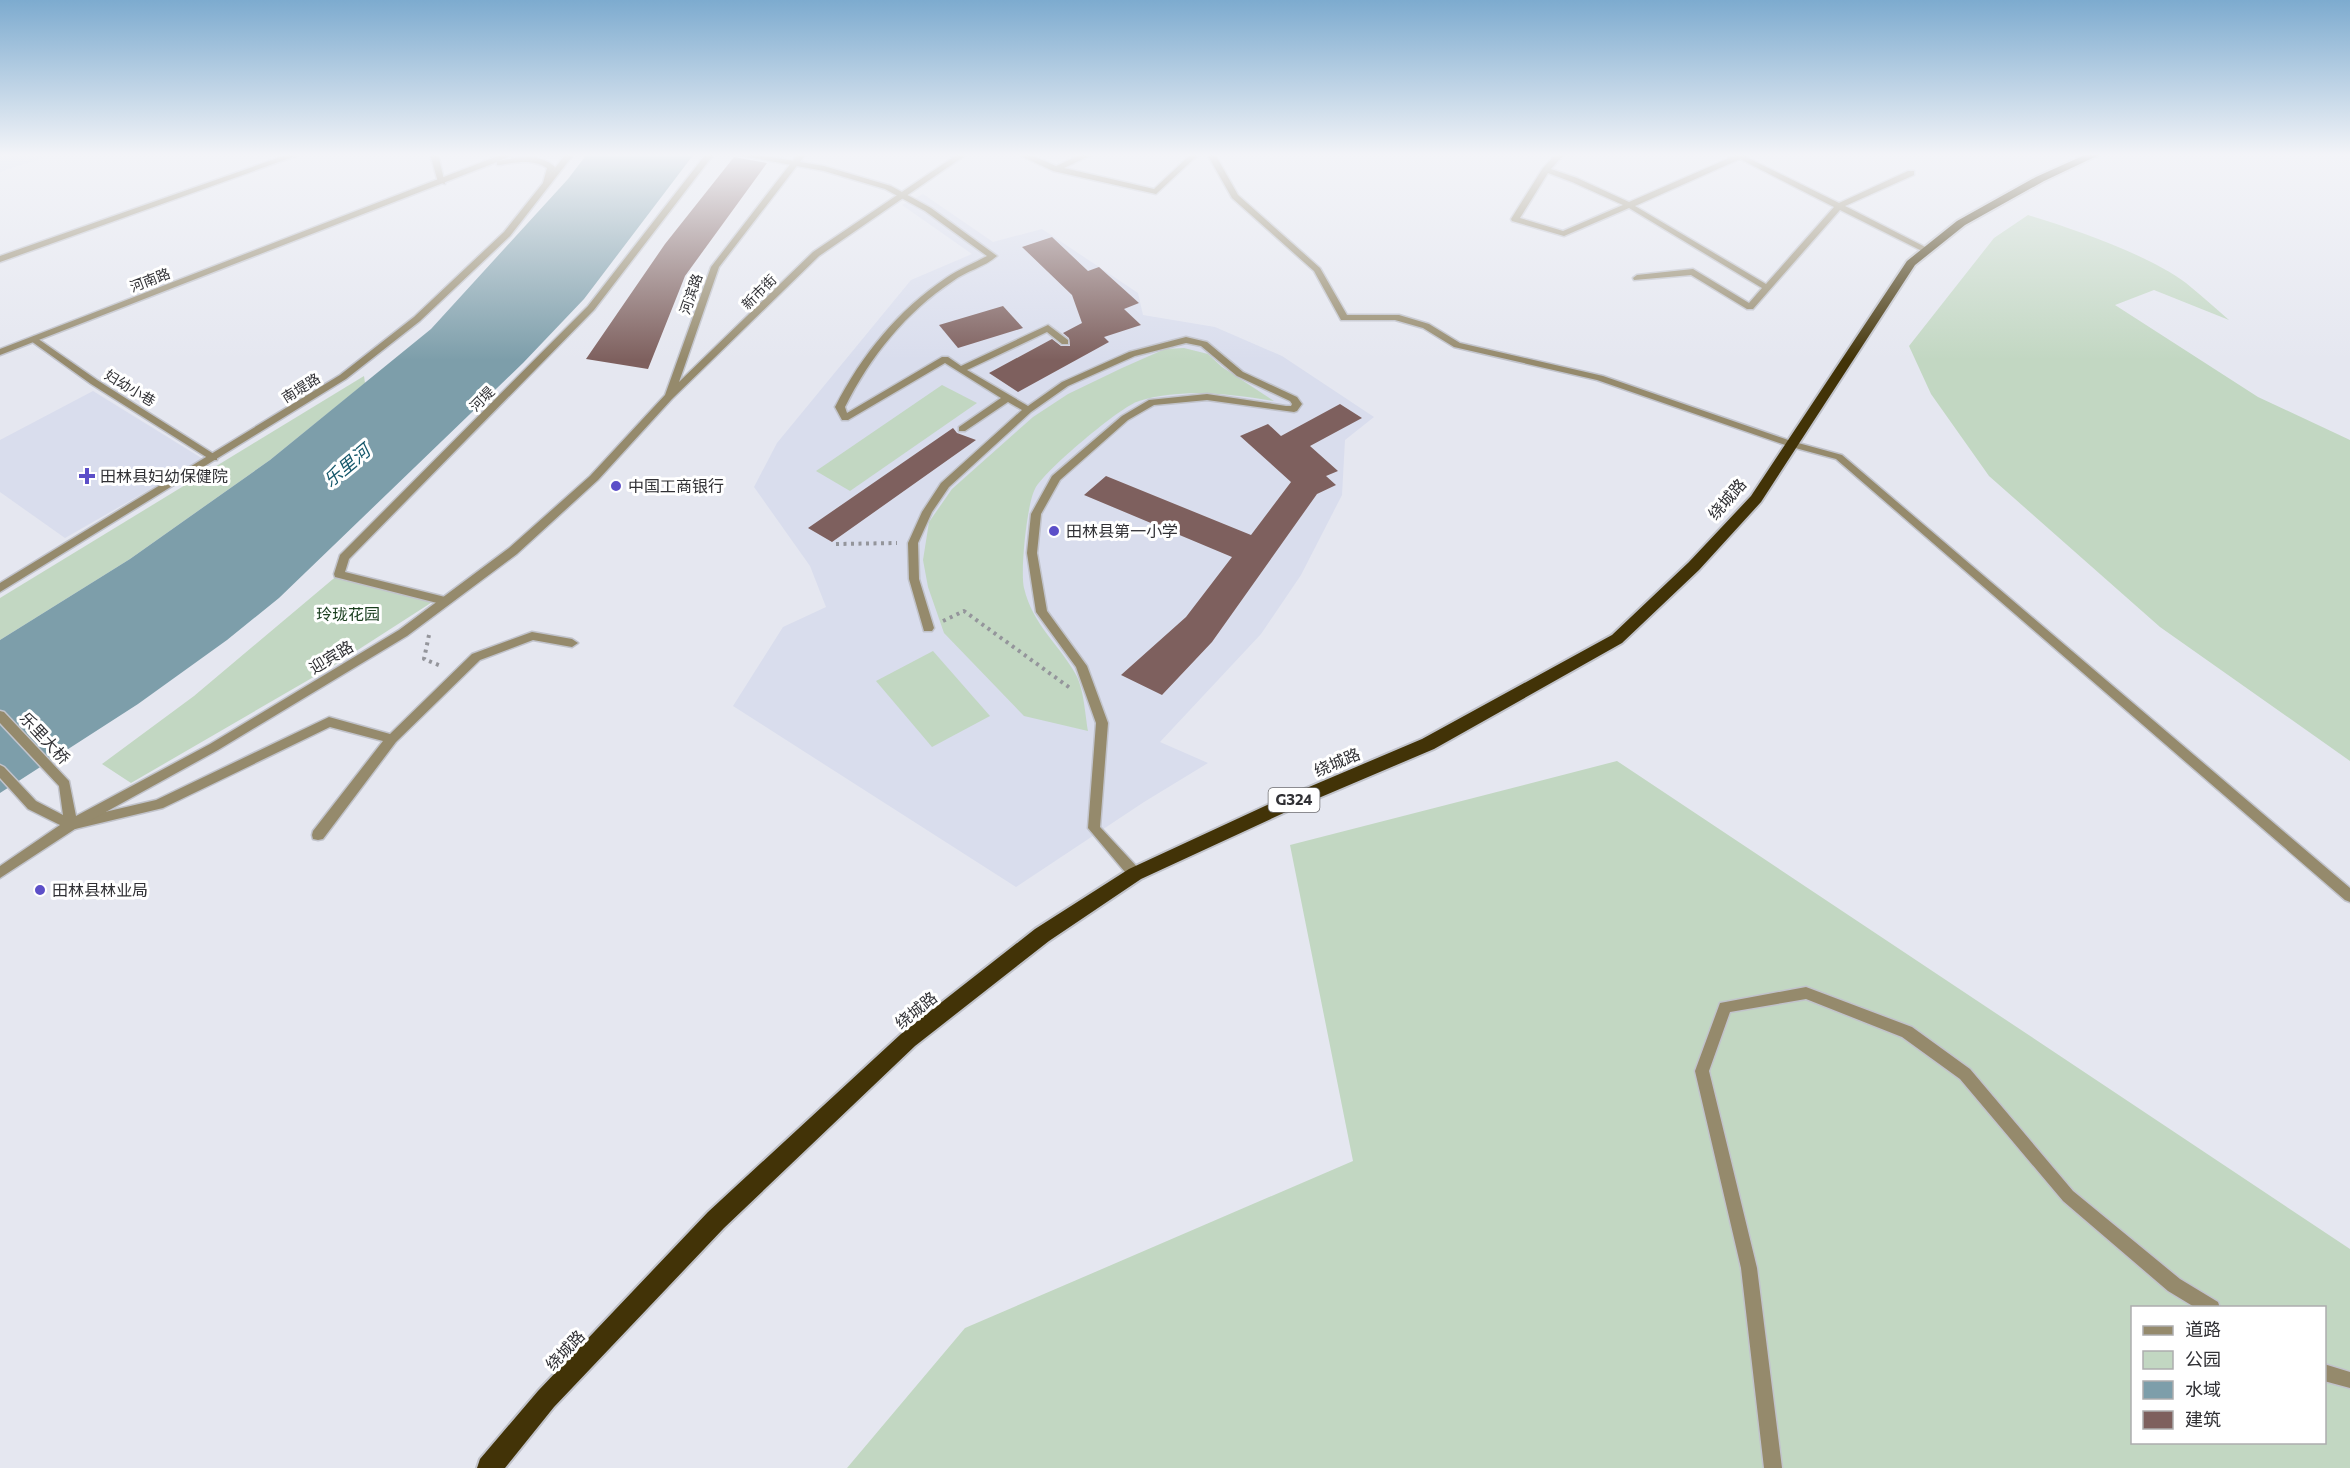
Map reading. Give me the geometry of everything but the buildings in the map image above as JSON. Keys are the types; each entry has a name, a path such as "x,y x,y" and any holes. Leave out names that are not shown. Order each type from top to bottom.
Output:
{"highway":[{"name":"绕城路","path":"489,1468 546,1399 716,1220 908,1040 1042,935 1135,874 1281,806 1428,744 1617,639 1694,566 1756,499 1911,263 1962,223"}],"street":[{"path":"0,259 103,223"},
{"name":"河南路","path":"0,352 337,223"},
{"name":"南堤路","path":"0,588 343,377 417,319 516,223"},
{"name":"河堤","path":"445,601 339,574 344,558 591,308 657,223"},
{"name":"河滨路","path":"669,397 715,267 748,223"},
{"name":"新市街","path":"669,397 816,254 864,223"},
{"path":"945,223 993,256 945,282 918,304 878,345 854,375 840,407 845,418 945,359 1028,410"},
{"path":"1262,223 1317,270 1344,318 1396,317 1426,326 1457,345 1600,378 1791,444 1839,457 2350,896"},
{"path":"1526,223 1564,234 1590,223"},
{"path":"1655,223 1767,288"},
{"path":"1637,278 1694,272 1750,307 1825,223"},
{"path":"1872,223 1927,250"},
{"path":"960,370 1048,328 1065,342"},
{"name":"妇幼小巷","path":"34,339 94,382 214,458"},
{"path":"928,628 914,579 913,543 927,512 945,485 1028,410 1065,384 1103,365 1132,354 1186,340 1204,344 1240,374 1287,395 1298,404 1294,409 1286,409 1207,397 1152,402 1125,418 1056,478 1036,514 1032,553 1041,612 1081,666 1102,723 1094,828 1135,874"},
{"path":"686,349 688,358 694,363 714,354"},
{"name":"迎宾路","path":"0,873 71,825 214,747 403,633 513,551 594,478 669,397"},
{"path":"962,429 1008,398"},
{"path":"318,835 392,739 476,657 532,636 572,643"},
{"name":"乐里大桥","path":"0,715 65,784 71,825"},
{"path":"0,770 32,806 71,825 159,804 329,722 392,739"},
{"path":"1773,1468 1749,1268 1702,1071 1725,1006 1806,993 1907,1032 1965,1074 2068,1196 2174,1285 2209,1306"},
{"path":"2326,1372 2350,1380"}],"path":[{"path":"836,544 913,543"},
{"path":"433,610 424,659 459,674"},
{"path":"928,628 964,611 1097,708"}],"shaded area":[{"name":"田林县第一小学","path":"927,223 965,223 993,242 1042,229 1138,293 1143,315 1215,327 1282,356 1374,417 1345,440 1342,495 1301,575 1261,634 1160,742 1208,763 1144,802 1016,887 733,706 783,627 826,607 810,566 754,487 777,443 911,280 972,254"},
{"name":"田林县妇幼保健院","path":"93,391 203,459 65,538 0,492 0,440"}],"green space":[{"path":"2017,223 2051,223 2132,253 2170,273 2186,283 2229,320 2154,290 2115,305 2258,397 2350,440 2350,761 2160,627 1989,476 1931,394 1909,346 1994,238"},
{"path":"1184,348 1208,354 1222,367 1274,401 1223,394 1189,393 1139,401 1101,426 1041,480 1032,497 1027,522 1023,568 1024,588 1033,613 1078,679 1088,731 1024,716 944,633 928,587 923,560 929,522 952,489 1033,417 1068,394 1122,368 1165,349"},
{"path":"364,376 365,383 270,460 130,559 0,640 0,598"},
{"path":"942,385 977,403 850,491 816,471"},
{"name":"玲珑花园","path":"339,574 437,599 336,664 131,783 102,764 194,696"},
{"path":"933,651 990,716 932,747 876,681"},
{"path":"1617,761 2350,1249 2350,1468 847,1468 965,1328 1353,1161 1290,845"}],"water":[{"name":"乐里河","path":"528,223 642,223 584,299 523,363 279,598 227,640 138,704 0,793 0,640 130,559 270,460 431,329"}],"place":[{"name":"田林县妇幼保健院","path":"87,476"},
{"name":"中国工商银行","path":"616,486"},
{"name":"田林县第一小学","path":"1054,531"},
{"name":"田林县林业局","path":"40,890"}]}
